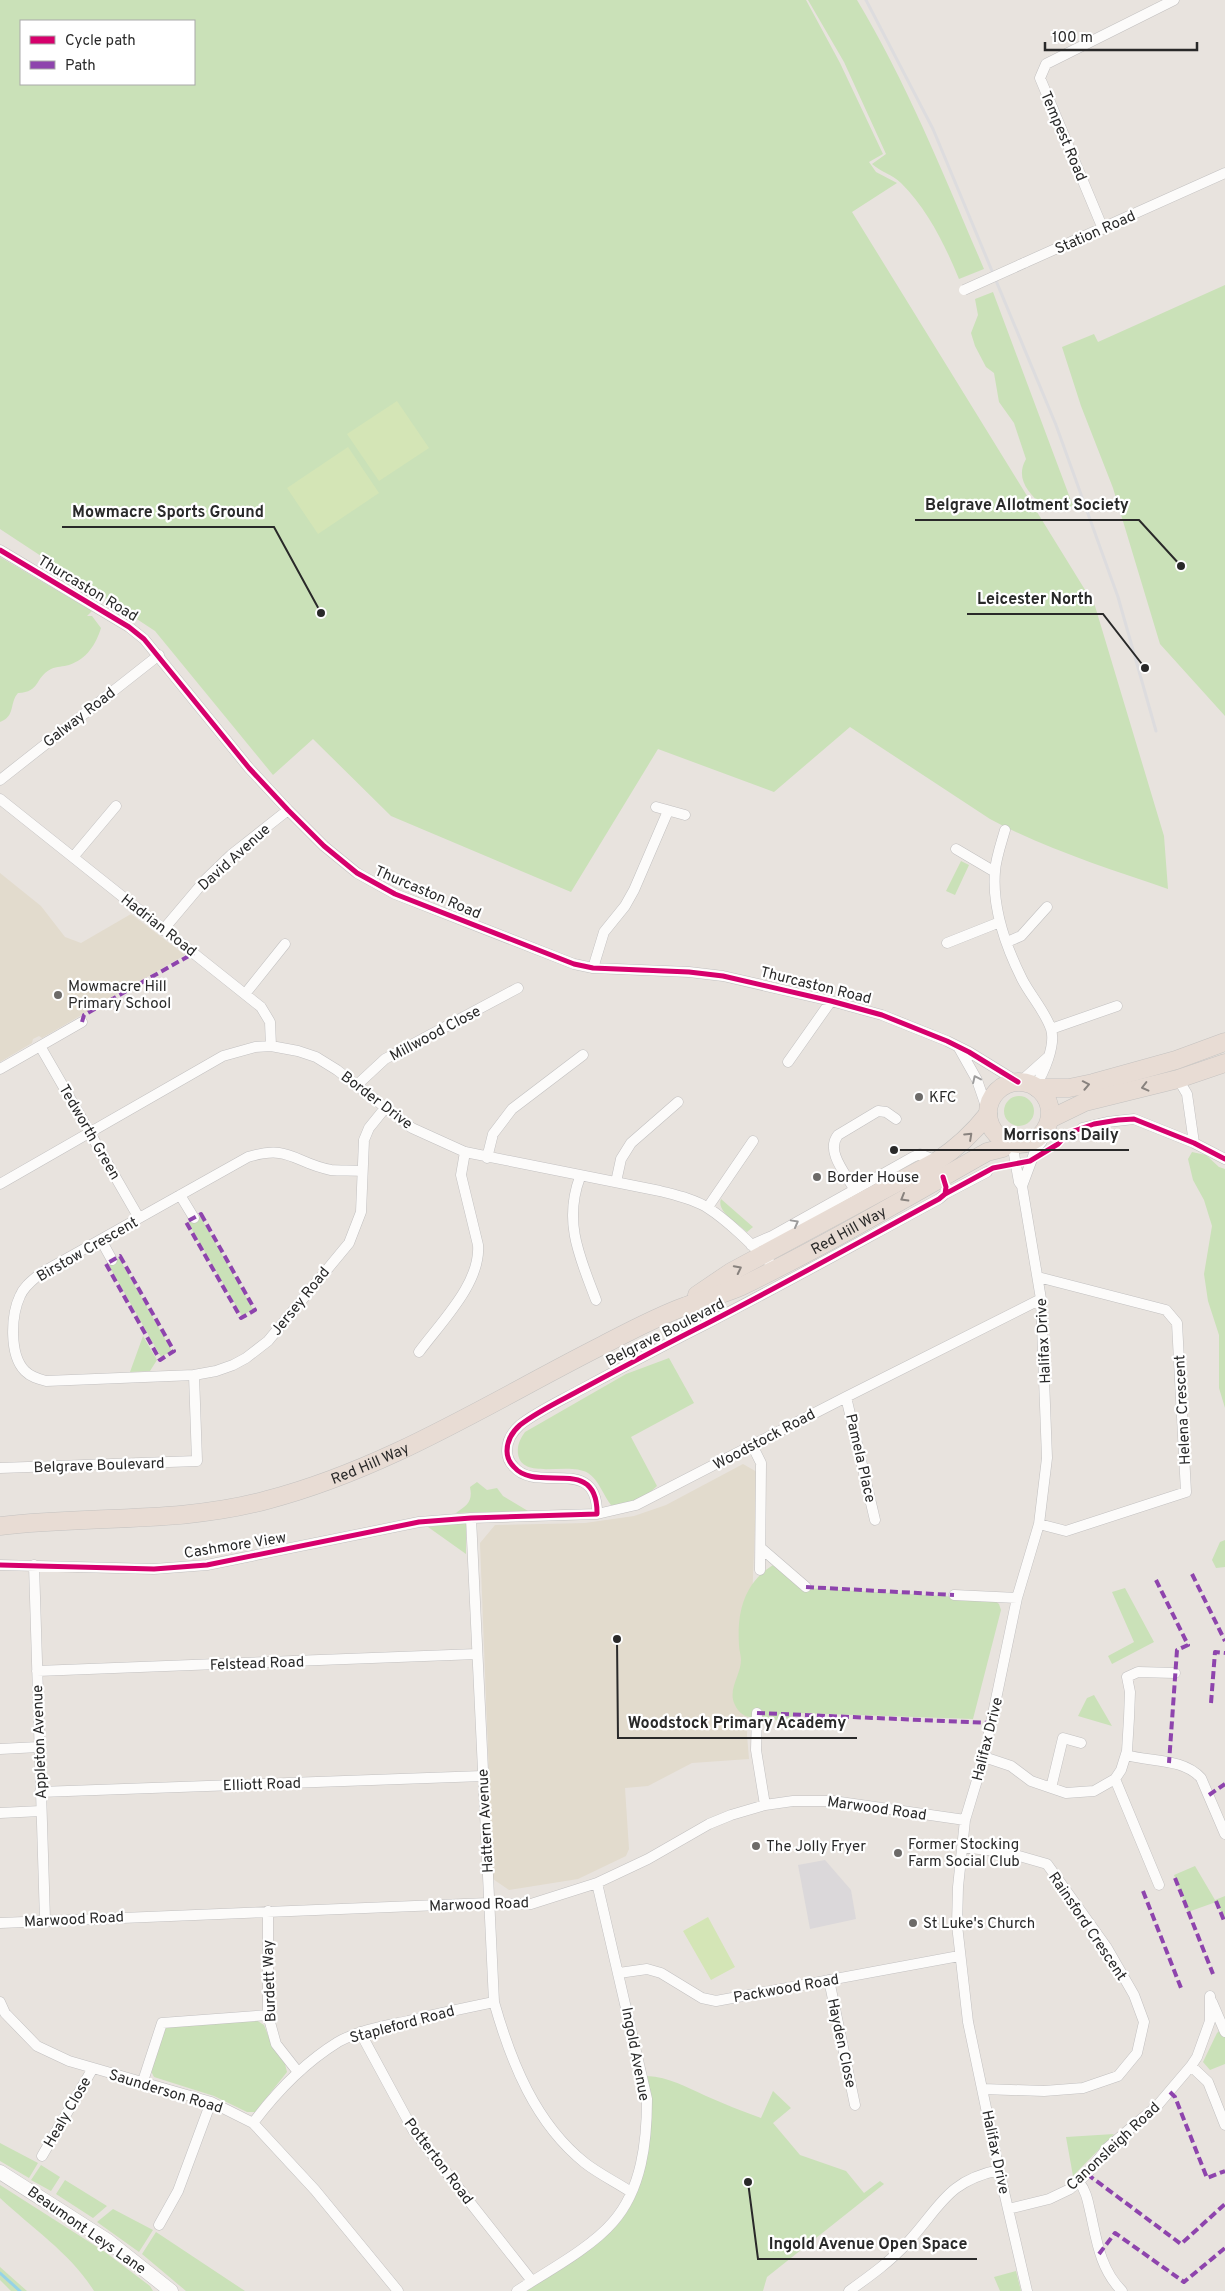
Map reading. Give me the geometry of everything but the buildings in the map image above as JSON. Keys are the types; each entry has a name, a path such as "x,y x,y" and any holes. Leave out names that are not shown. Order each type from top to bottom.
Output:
{"highway":[{"path":"1225,1042 1176,1060 1069,1088 1009,1083 994,1094 988,1113 994,1131 1010,1143 1029,1142 1046,1127 1084,1102 1178,1079 1225,1063"},
{"path":"1028,1084 1048,1102 1046,1127"},
{"name":"Red Hill Way","path":"942,1178 955,1149 975,1130 988,1113"},
{"name":"Red Hill Way","path":"0,1526 154,1517 221,1510 265,1501 327,1483 403,1450 603,1345 683,1307 739,1287 763,1257 848,1231 987,1152 1003,1148 1010,1143"},
{"name":"Red Hill Way","path":"0,1521 27,1523"}],"street":[{"name":"Tempest Road","path":"1103,229 1040,78 1046,64 1174,0"},
{"name":"Station Road","path":"964,290 1225,173"},
{"name":"Thurcaston Road","path":"0,550 129,627 144,639 250,768 288,810 324,846 356,873 395,894 574,964 593,968 689,972 723,976 882,1015 947,1041 1028,1084"},
{"name":"Galway Road","path":"0,780 5,774 159,655"},
{"name":"Hadrian Road","path":"0,799 74,856 266,1013 270,1022 270,1046"},
{"path":"74,856 116,806"},
{"path":"656,808 685,815"},
{"name":"David Avenue","path":"163,930 206,879 231,855 288,810"},
{"path":"593,968 604,932 625,906 634,890 668,811"},
{"path":"1005,830 995,872 1000,922 1022,979 1051,1029 1051,1042 1045,1072 1028,1084"},
{"path":"956,850 995,872"},
{"path":"1008,942 1021,936 1047,907"},
{"path":"946,943 1000,922"},
{"path":"245,994 285,944"},
{"name":"Millwood Close","path":"358,1084 385,1059 518,988"},
{"path":"788,1062 831,1001"},
{"path":"1051,1029 1118,1006"},
{"path":"0,1069 82,1022"},
{"name":"Tedworth Green","path":"40,1046 139,1218"},
{"name":"Border Drive","path":"0,1184 223,1056 255,1047 270,1046 298,1051 316,1058 358,1084 412,1128 466,1152 486,1158 580,1177 616,1182 688,1199 708,1208 763,1257"},
{"path":"959,1048 977,1080 988,1113"},
{"path":"486,1158 494,1134 502,1120 512,1109 579,1058 568,1051"},
{"path":"1028,1084 1048,1057"},
{"path":"1178,1079 1187,1094 1194,1144"},
{"path":"616,1182 620,1158 631,1143 678,1102"},
{"name":"Jersey Road","path":"194,1375 221,1370 246,1358 268,1341 349,1243 361,1212 364,1140 369,1128 386,1108"},
{"path":"854,1189 833,1150 834,1140 838,1135 878,1110 886,1112 896,1119"},
{"path":"1082,1128 1107,1122 1134,1119 1225,1158"},
{"path":"1022,1186 1033,1156 1042,1141 1046,1127"},
{"path":"708,1208 753,1140"},
{"name":"Halifax Drive","path":"1010,1143 1019,1182 1022,1186 1041,1299 1048,1458 1039,1524 1017,1598 984,1757 965,1820 958,1887 957,1925 959,1956 968,2022 1027,2291"},
{"name":"Birstow Crescent","path":"194,1375 46,1381 34,1378 24,1370 15,1351 14,1320 20,1294 41,1273 248,1158 265,1152 280,1152 330,1170 362,1171"},
{"path":"419,1352 470,1282 479,1256 476,1234 461,1175 466,1152"},
{"path":"763,1257 772,1236 900,1163 920,1154 927,1155 942,1178 986,1172"},
{"path":"580,1177 575,1191 572,1212 574,1234 596,1300"},
{"name":"Belgrave Boulevard","path":"597,1514 597,1504 593,1494 578,1479 565,1477 529,1478 518,1472 510,1463 506,1452 508,1440 513,1432 522,1424 564,1399 755,1299 942,1178"},
{"path":"180,1195 194,1218"},
{"path":"101,1240 112,1260"},
{"name":"Helena Crescent","path":"1038,1277 1166,1310 1177,1323 1186,1492 1066,1531 1039,1524"},
{"name":"Woodstock Road","path":"471,1518 597,1514 636,1505 1041,1299"},
{"name":"Belgrave Boulevard","path":"0,1468 197,1461 194,1375"},
{"name":"Pamela Place","path":"846,1397 875,1520"},
{"path":"752,1445 761,1463 762,1548 760,1570"},
{"name":"Cashmore View","path":"0,1565 154,1569 207,1565 419,1522 471,1518"},
{"name":"Hattern Avenue","path":"471,1518 494,2002 511,2056 527,2090 556,2135 586,2164 631,2192"},
{"path":"762,1548 806,1587"},
{"name":"Appleton Avenue","path":"34,1565 45,1920"},
{"path":"954,1595 1017,1598"},
{"name":"Felstead Road","path":"37,1671 477,1654"},
{"path":"984,1757 1010,1766 1031,1780 1051,1788 1066,1792 1094,1791 1115,1779 1122,1770 1126,1755 1129,1718 1130,1692 1127,1677 1138,1672 1175,1673"},
{"path":"757,1713 756,1750 765,1805"},
{"path":"1051,1788 1063,1738 1081,1743"},
{"path":"0,1749 39,1746"},
{"path":"1126,1755 1184,1765 1196,1773 1202,1778 1225,1834"},
{"name":"Elliott Road","path":"40,1792 483,1776"},
{"path":"1115,1779 1159,1885"},
{"name":"Marwood Road","path":"0,1923 489,1903 531,1904 597,1884 709,1824 765,1805 793,1801 833,1801 965,1820"},
{"path":"0,1813 41,1811"},
{"name":"Rainsford Crescent","path":"962,1848 1006,1852 1047,1864 1107,1948 1134,1995 1144,2022 1138,2053 1118,2076 1083,2088 1044,2092 983,2089"},
{"name":"Ingold Avenue","path":"517,2291 597,2238 614,2222 631,2192 643,2158 647,2123 647,2099 597,1884"},
{"name":"Burdett Way","path":"268,1911 268,2015 276,2044 298,2072"},
{"name":"Packwood Road","path":"619,1973 647,1969 661,1974 702,1998 716,2001 959,1956"},
{"name":"Hayden Close","path":"829,1980 855,2105"},
{"name":"Canonsleigh Road","path":"1008,2209 1054,2197 1079,2182 1108,2148 1157,2106 1192,2066 1201,2048 1210,2021 1210,1996 1225,2032"},
{"name":"Saunderson Road","path":"0,2002 2,2014 37,2046 69,2061 211,2102 253,2123 315,2190 398,2291"},
{"name":"Stapleford Road","path":"253,2123 272,2098 298,2072 339,2041 360,2032 494,2002"},
{"path":"142,2082 162,2023 268,2015"},
{"name":"Potterton Road","path":"360,2032 412,2130 532,2281"},
{"path":"1192,2066 1208,2082 1225,2125"},
{"name":"Healy Close","path":"42,2156 93,2068"},
{"path":"159,2225 178,2191 211,2102"},
{"path":"849,2291 884,2265 909,2242 947,2195 965,2180 999,2170"},
{"name":"Beaumont Leys Lane","path":"0,2172 108,2241 171,2291"},
{"path":"1079,2182 1086,2194 1099,2254 1106,2272 1122,2291"}],"shaded area":[{"name":"Mowmacre Hill Primary School","path":"0,873 41,906 65,937 81,943 131,914 185,955 42,1038 39,1036 33,1039 32,1043 0,1062"},
{"path":"743,1464 757,1472 747,1735 749,1759 692,1763 648,1786 625,1788 629,1849 626,1856 578,1879 509,1890 493,1879 480,1543 495,1525 585,1523 634,1516 666,1505"},
{"path":"825,1860 851,1890 856,1919 810,1929 798,1865"}],"green space":[{"path":"0,0 806,0 840,63 883,154 869,162 876,172 897,183 852,212 1095,606 1164,836 1168,889 1100,866 1011,830 990,819 850,727 774,792 658,749 571,892 391,816 313,739 273,775 155,631 0,529"},
{"path":"808,0 857,0 876,32 909,98 984,269 959,279 942,241 928,216 911,193 898,180 872,164 886,154 844,62"},
{"path":"1225,285 1225,716 1160,644 1113,488 1081,406 1062,347 1094,334 1098,342"},
{"path":"993,292 1073,506 1058,510 1053,506 1043,506 1032,496 1025,485 1022,473 1026,459 1014,423 999,402 994,373 986,367 975,346 971,333 978,315 975,299"},
{"path":"397,401 429,448 379,481 347,434"},
{"path":"348,447 379,493 318,534 287,488"},
{"path":"0,557 92,611 87,616 92,616 101,628 86,655 69,665 51,669 30,690 18,693 10,713 0,722"},
{"path":"961,861 969,865 955,895 946,891"},
{"path":"1019,1096 1025,1097 1033,1105 1033,1117 1025,1125 1019,1126 1013,1125 1005,1117 1004,1111 1005,1105 1013,1097"},
{"path":"1192,1152 1206,1155 1219,1167 1225,1169 1225,1408 1219,1388 1219,1335 1208,1301 1204,1274 1212,1226 1204,1200 1193,1180 1188,1159"},
{"path":"721,1199 753,1227 747,1232 729,1217 722,1209"},
{"path":"200,1216 253,1309 242,1316 188,1223"},
{"path":"119,1258 172,1351 161,1357 108,1264"},
{"path":"143,1336 157,1360 150,1371 130,1372"},
{"path":"669,1358 694,1403 631,1437 657,1486 636,1505 611,1505 592,1476 580,1470 537,1469 528,1467 521,1462 518,1448 525,1432 626,1374"},
{"path":"477,1482 487,1490 497,1488 503,1496 528,1511 456,1513 468,1503 471,1496 470,1487"},
{"path":"466,1523 466,1554 428,1527"},
{"path":"1225,1540 1225,1567 1216,1568 1212,1560 1220,1542"},
{"path":"773,1565 805,1588 993,1599 999,1604 1001,1610 973,1719 799,1713 792,1718 780,1720 753,1718 741,1713 733,1699 733,1688 741,1660 739,1621 741,1610 744,1599 755,1580"},
{"path":"1125,1588 1154,1642 1112,1664 1108,1656 1134,1642 1112,1592"},
{"path":"1094,1695 1112,1726 1078,1716 1087,1698"},
{"path":"1195,1866 1215,1900 1225,1896 1225,1920 1216,1902 1188,1912 1174,1875"},
{"path":"708,1917 735,1967 711,1980 683,1931"},
{"path":"256,2020 264,2025 271,2043 285,2064 287,2072 255,2112 247,2112 214,2096 154,2077 151,2071 165,2024"},
{"path":"1222,2028 1225,2036 1225,2064 1210,2070 1203,2062 1217,2033"},
{"path":"647,2076 663,2078 677,2083 761,2118 773,2091 791,2108 773,2123 800,2155 846,2171 864,2193 880,2181 884,2184 767,2277 763,2291 526,2291 606,2235 619,2223 630,2207 644,2172 648,2152 650,2113"},
{"path":"1114,2134 1073,2176 1066,2137"},
{"path":"0,2143 38,2163 29,2178 0,2161"},
{"path":"41,2165 60,2177 51,2191 31,2180"},
{"path":"65,2180 107,2206 93,2218 56,2194"},
{"path":"0,2185 105,2252 150,2286 153,2291 94,2291 63,2253 0,2198"},
{"path":"113,2209 153,2230 139,2252 97,2222"},
{"path":"156,2232 245,2291 186,2291 142,2254"},
{"path":"0,2267 27,2291 11,2291 0,2280"},
{"path":"1016,2271 1021,2291 1000,2291 994,2277"}],"waterway":[{"path":"0,2273 20,2291"}],"railway":[{"path":"866,0 933,129 1056,425 1118,597 1156,731"}],"marked path":[{"path":"82,1022 84,1015 194,953"},
{"path":"201,1214 255,1310 241,1318 186,1222 201,1214"},
{"path":"120,1256 174,1351 160,1360 106,1264 120,1256"},
{"path":"1192,1574 1225,1641"},
{"path":"1156,1580 1188,1645 1177,1650 1169,1763"},
{"path":"806,1587 954,1595"},
{"path":"1211,1703 1215,1652 1225,1653"},
{"path":"757,1713 992,1723"},
{"path":"1209,1795 1225,1784"},
{"path":"1175,1878 1213,1974"},
{"path":"1143,1891 1181,1988"},
{"path":"1216,1901 1225,1923"},
{"path":"1170,2092 1175,2097 1207,2178 1225,2171"},
{"path":"1087,2174 1181,2244 1225,2204"},
{"path":"1099,2254 1115,2233 1184,2282 1225,2248"}],"cycle path":[{"path":"0,550 129,627 144,639 249,768 288,810 324,846 357,873 395,894 574,964 593,968 689,972 723,976 882,1015 947,1041 1018,1082"},
{"path":"945,1194 993,1168 1030,1161 1058,1144 1068,1133 1094,1124 1118,1120 1134,1119 1194,1143 1225,1159"},
{"path":"0,1565 154,1569 207,1565 419,1522 471,1518 597,1514 595,1496 588,1485 577,1480 537,1477 524,1474 514,1467 508,1458 507,1447 511,1436 517,1428 550,1406 764,1294 939,1199 945,1194 946,1187 943,1177"}],"place":[{"name":"Belgrave Allotment Society","path":"1181,566"},
{"name":"Mowmacre Sports Ground","path":"321,613"},
{"name":"Leicester North","path":"1145,668"},
{"name":"Mowmacre Hill Primary School","path":"58,995"},
{"name":"KFC","path":"919,1097"},
{"name":"Morrisons Daily","path":"894,1150"},
{"name":"Border House","path":"817,1177"},
{"name":"Woodstock Primary Academy","path":"617,1639"},
{"name":"The Jolly Fryer","path":"756,1846"},
{"name":"Former Stocking Farm Social Club","path":"898,1853"},
{"name":"St Luke's Church","path":"913,1923"},
{"name":"Ingold Avenue Open Space","path":"748,2182"}]}
